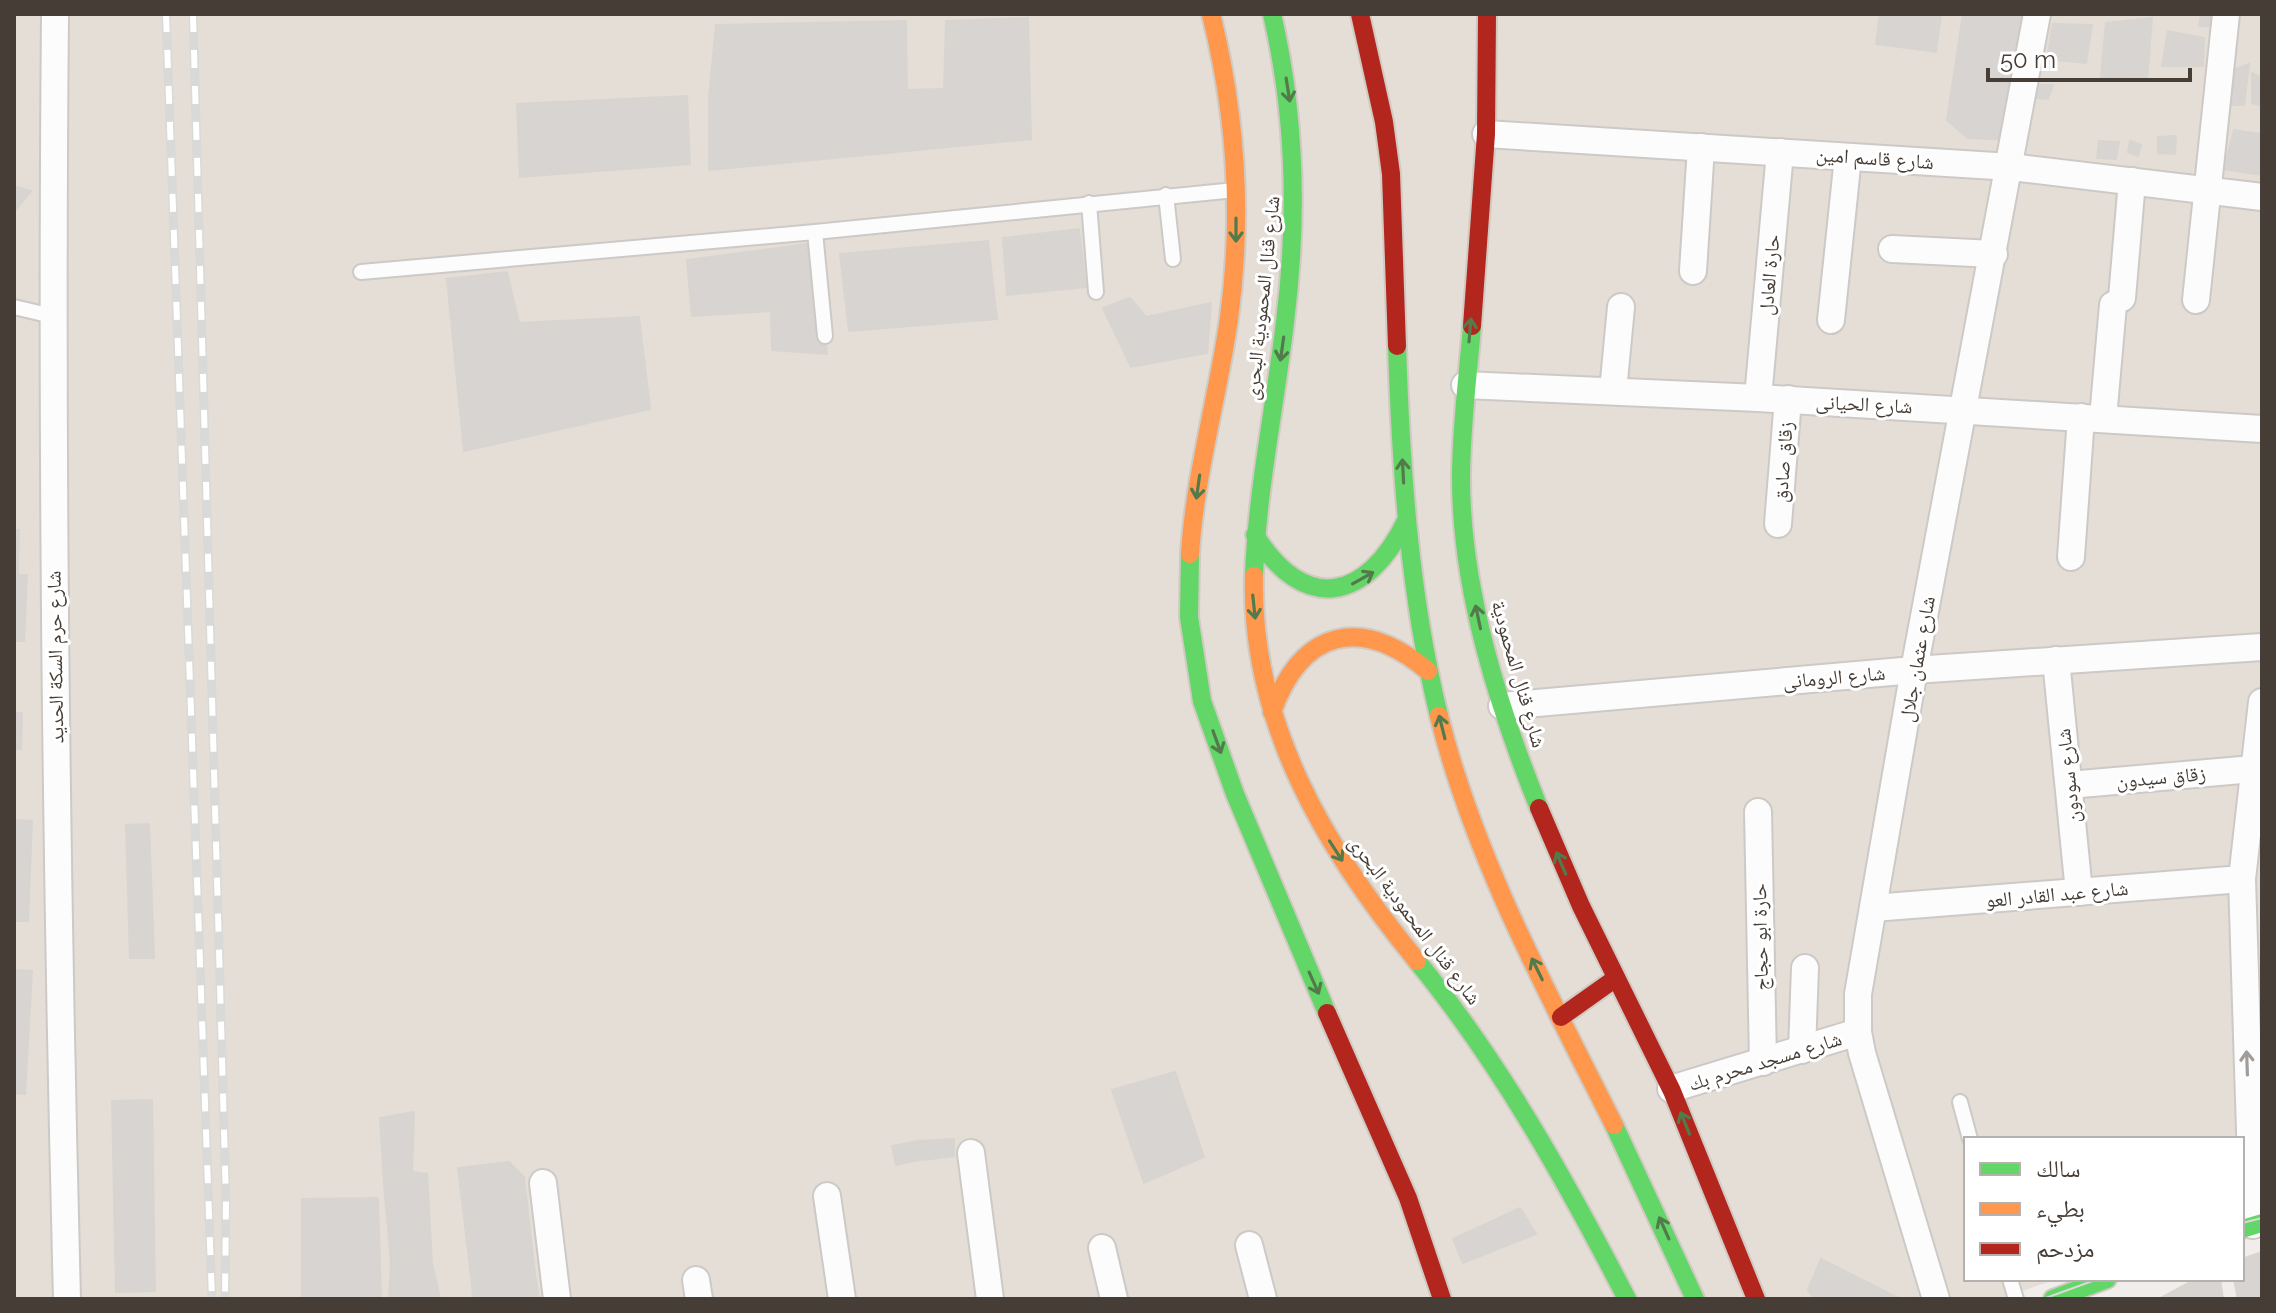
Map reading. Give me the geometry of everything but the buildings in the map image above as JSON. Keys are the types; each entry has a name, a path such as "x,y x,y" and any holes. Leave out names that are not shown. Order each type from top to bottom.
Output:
{"main road":[{"path":"1211,14 1227,86 1236,190 1231,303 1192,541 1188,617 1193,655 1200,692 1238,800 1295,941 1396,1163 1442,1299"},
{"name":"شارع قنال المحمودية البحرى","path":"1272,14 1289,91 1296,189 1288,303 1255,535 1253,594 1259,653 1272,712 1286,755 1326,836 1367,897 1421,963 1503,1078 1576,1198 1627,1299"},
{"path":"1362,14 1382,109 1391,174 1406,521 1428,671 1471,817 1499,887 1642,1179 1695,1299"},
{"name":"شارع قنال المحمودية","path":"1487,14 1486,134 1465,385 1461,478 1463,525 1478,618 1502,706 1567,876 1671,1089 1756,1299"},
{"path":"1255,535 1265,555 1281,572 1301,584 1324,588 1347,586 1368,577 1386,562 1406,521"},
{"path":"1272,712 1277,692 1299,658 1335,638 1366,636 1395,644 1428,671"},
{"path":"1561,1017 1616,978"},
{"path":"2053,1299 2102,1281"}],"street":[{"name":"شارع حرم السكة الحديد","path":"55,14 52,316 57,803 67,1299"},
{"name":"شارع عثمان جلال","path":"1936,1299 1858,1032 1858,994 1914,670 2011,167 2037,14"},
{"path":"2196,300 2226,14"},
{"name":"شارع قاسم امين","path":"1486,134 2011,167 2262,197"},
{"path":"1693,271 1701,147"},
{"name":"حارة العادل","path":"1758,398 1780,152"},
{"path":"1831,320 1848,157"},
{"path":"2071,557 2092,418 2118,302 2132,181"},
{"path":"1892,249 1994,254"},
{"path":"1613,391 1621,307"},
{"name":"شارع الحيانى","path":"1465,385 1788,399 2262,429"},
{"name":"زقاق صادق","path":"1778,524 1788,399"},
{"name":"شارع الرومانى","path":"1502,706 1914,670 2262,647"},
{"name":"شارع سودون","path":"2056,660 2079,892"},
{"path":"2252,1226 2242,879 2262,702"},
{"name":"زقاق سيدون","path":"2069,785 2255,782"},
{"name":"حارة ابو حجاج","path":"1758,812 1763,1062"},
{"name":"شارع عبد القادر العو","path":"1873,908 2242,879"},
{"path":"1802,1050 1805,968"},
{"name":"شارع مسجد محرم بك","path":"1671,1089 1858,1032"},
{"path":"971,1153 990,1299"},
{"path":"543,1183 557,1299"},
{"path":"827,1196 842,1299"},
{"path":"1249,1245 1263,1299"},
{"path":"1102,1248 1114,1299"}],"lane":[{"path":"361,272 815,232 1236,190"},
{"path":"1166,195 1173,259"},
{"path":"1089,203 1096,292"},
{"path":"815,232 825,336"},
{"path":"14,307 52,316"},
{"path":"1960,1102 1969,1137"}],"shaded area":[{"path":"14,14 2262,14 2262,1211 2244,1137 1964,1137 1964,1281 2051,1281 1999,1299 14,1299"}],"tram line":[{"path":"2244,1222 2262,1218"},
{"path":"2043,1299 2092,1281"}],"railway":[{"path":"166,14 212,1299"},
{"path":"193,14 226,1201 225,1299"}],"traffic: fast":[{"path":"1254,576 1292,244 1290,129 1272,14"},
{"path":"1472,326 1461,459 1467,562 1496,688 1539,808"},
{"path":"1397,346 1408,532 1420,624 1439,716"},
{"path":"1255,535 1274,561 1294,578 1314,587 1335,588 1354,582 1373,568 1390,548 1406,521"},
{"path":"1190,554 1189,617 1202,701 1235,794 1327,1013"},
{"path":"1417,961 1477,1041 1531,1124 1627,1299"},
{"path":"1614,1125 1695,1299"},
{"path":"2244,1228 2262,1223"},
{"path":"2053,1299 2102,1281"}],"traffic: slow":[{"path":"1190,554 1197,494 1229,318 1236,241 1231,127 1211,14"},
{"path":"1254,576 1256,630 1265,683 1280,733 1300,782 1324,829 1353,875 1417,961"},
{"path":"1272,712 1285,684 1300,663 1317,648 1336,639 1357,637 1380,642 1403,653 1428,671"},
{"path":"1439,716 1454,770 1493,874 1539,976 1614,1125"}],"traffic: jam":[{"path":"1360,14 1384,122 1391,174 1397,346"},
{"path":"1472,326 1486,134 1487,14"},
{"path":"1539,808 1581,906 1672,1091 1756,1299"},
{"path":"1561,1017 1616,978"},
{"path":"1327,1013 1408,1198 1442,1299"}]}
